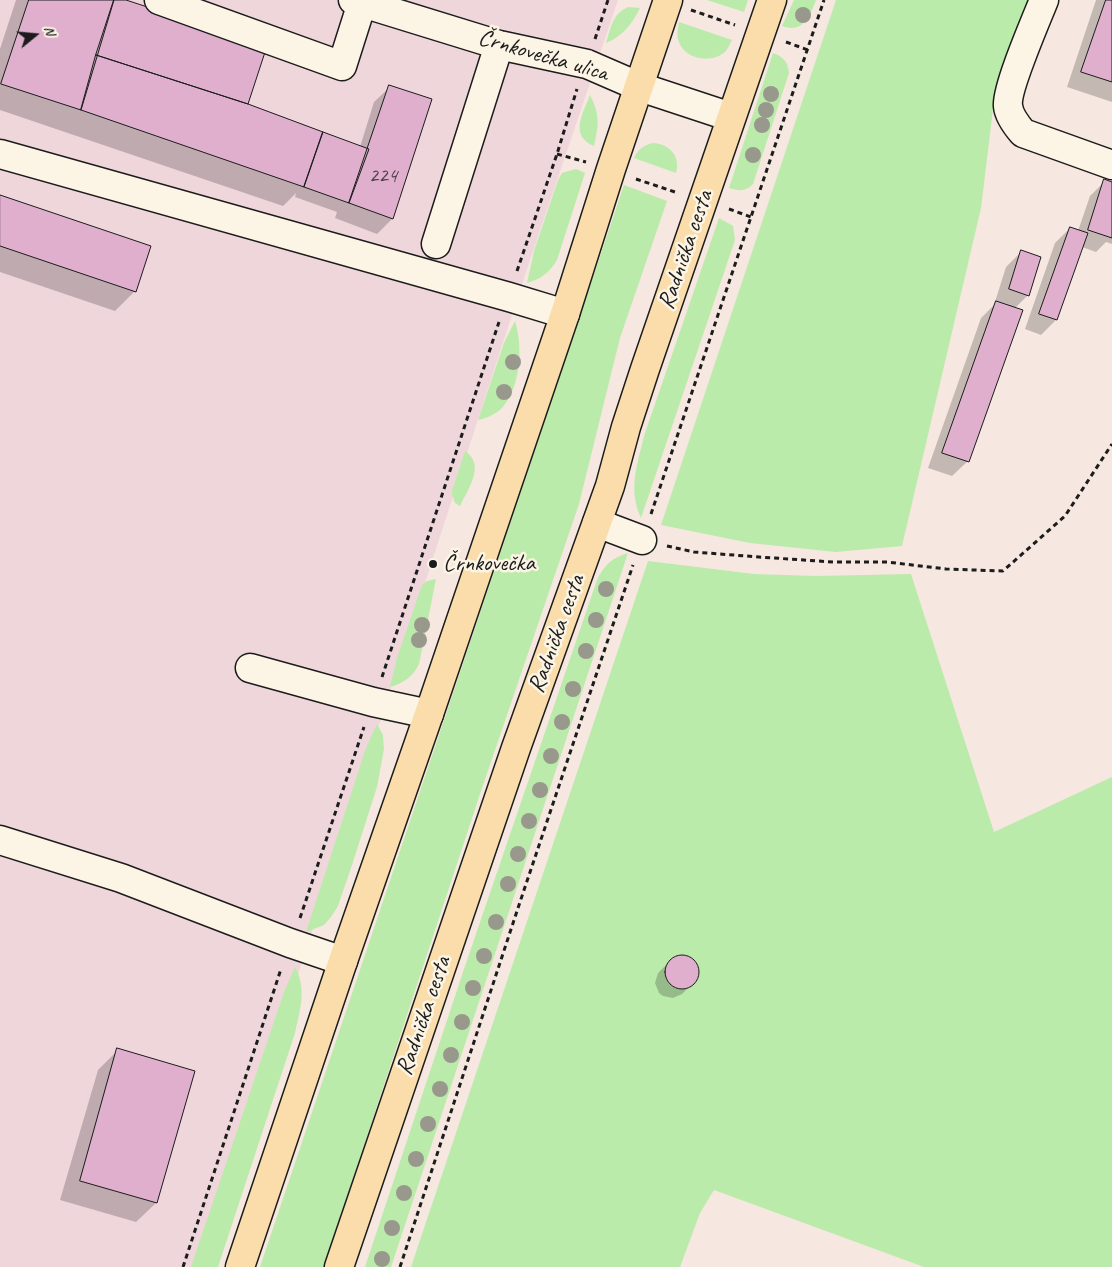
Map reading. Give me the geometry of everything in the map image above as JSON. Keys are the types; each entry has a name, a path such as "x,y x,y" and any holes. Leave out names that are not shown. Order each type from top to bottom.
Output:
{"main road":[{"name":"Radnička cesta","path":"339,1267 472,877 610,486 644,369 772,0"},
{"path":"240,1267 565,314 611,169 640,87 677,4"}],"street":[{"path":"159,0 342,66 358,1"},
{"path":"1044,0 1013,83 1008,106 1011,114 1023,134 1112,164"},
{"name":"Črnkovečka ulica","path":"358,1 499,44 587,64 640,87 731,117"},
{"path":"436,244 499,44"},
{"path":"0,154 490,291 565,314"},
{"path":"597,523 638,552"},
{"path":"250,668 373,702 429,714"},
{"path":"0,840 121,878 290,944 343,961"}],"path":[{"path":"592,47 608,0"},
{"path":"650,515 824,0"},
{"path":"677,4 740,26"},
{"path":"779,40 808,50"},
{"path":"516,276 580,80"},
{"path":"557,154 594,164"},
{"path":"628,176 674,192"},
{"path":"721,207 751,217"},
{"path":"381,679 501,318"},
{"path":"400,1267 638,552 694,552 833,562 887,562 946,569 1003,571 1065,516 1112,444"},
{"path":"299,921 366,723"},
{"path":"183,1267 282,965"}],"shaded area":[{"path":"0,0 618,0 520,290 303,959 206,1267 0,1267"}],"green space":[{"path":"707,0 748,0 744,12"},
{"path":"794,0 816,0 805,22 800,26 789,28 782,26"},
{"path":"836,0 1029,0 993,109 981,208 902,546 836,552 750,543 661,525"},
{"path":"628,7 640,8 626,29 606,43 615,18"},
{"path":"679,22 732,40 726,51 714,58 707,59 693,56 682,48 678,40"},
{"path":"773,53 785,60 789,73 753,184 742,190 729,188"},
{"path":"590,95 596,108 598,120 594,146 586,142 580,130 582,116"},
{"path":"653,143 664,146 673,152 677,162 676,173 634,158 642,148"},
{"path":"576,169 585,173 557,260 545,274 527,283 534,251 558,180 562,173"},
{"path":"624,185 667,201 620,338 579,504 480,794 343,1209 323,1267 260,1267"},
{"path":"719,218 733,226 735,240 641,518 637,508 634,487 644,436"},
{"path":"515,321 519,342 519,366 513,389 502,408 490,416 478,420 504,343"},
{"path":"465,451 471,457 475,470 471,485 460,506 455,503 452,491"},
{"path":"628,553 391,1267 365,1267 465,966 597,580 609,563 617,557"},
{"path":"648,561 754,574 816,576 911,574 994,832 1112,777 1112,1267 924,1267 714,1190 700,1213 680,1267 411,1267"},
{"path":"436,579 419,664 407,679 390,687 397,658 422,585 427,581"},
{"path":"377,724 383,735 384,749 377,787 352,865 338,906 331,917 324,925 306,932 366,748"},
{"path":"295,967 299,975 302,991 295,1033 218,1267 191,1267 284,992"}],"building":[{"path":"29,0 114,0 81,110 1,84"},
{"path":"114,0 126,0 267,46 248,104 96,55"},
{"path":"1106,0 1112,0 1112,82 1081,72"},
{"path":"96,55 248,104 323,132 304,187 81,110"},
{"path":"389,85 432,99 393,219 349,203"},
{"path":"323,132 369,149 349,203 304,187"},
{"path":"1104,179 1112,182 1112,238 1088,230"},
{"path":"0,195 151,246 136,292 0,246"},
{"path":"1070,227 1088,233 1057,320 1039,314"},
{"path":"1021,250 1041,257 1029,296 1009,289"},
{"path":"996,301 1023,310 969,462 942,453"},
{"path":"682,955 689,956 694,960 698,965 698,979 694,984 689,988 682,989 675,988 670,984 666,979 665,972 666,965 670,960 675,956"},
{"path":"117,1048 195,1071 157,1203 80,1181"}],"place":[{"name":"Črnkovečka","path":"433,564"}]}
